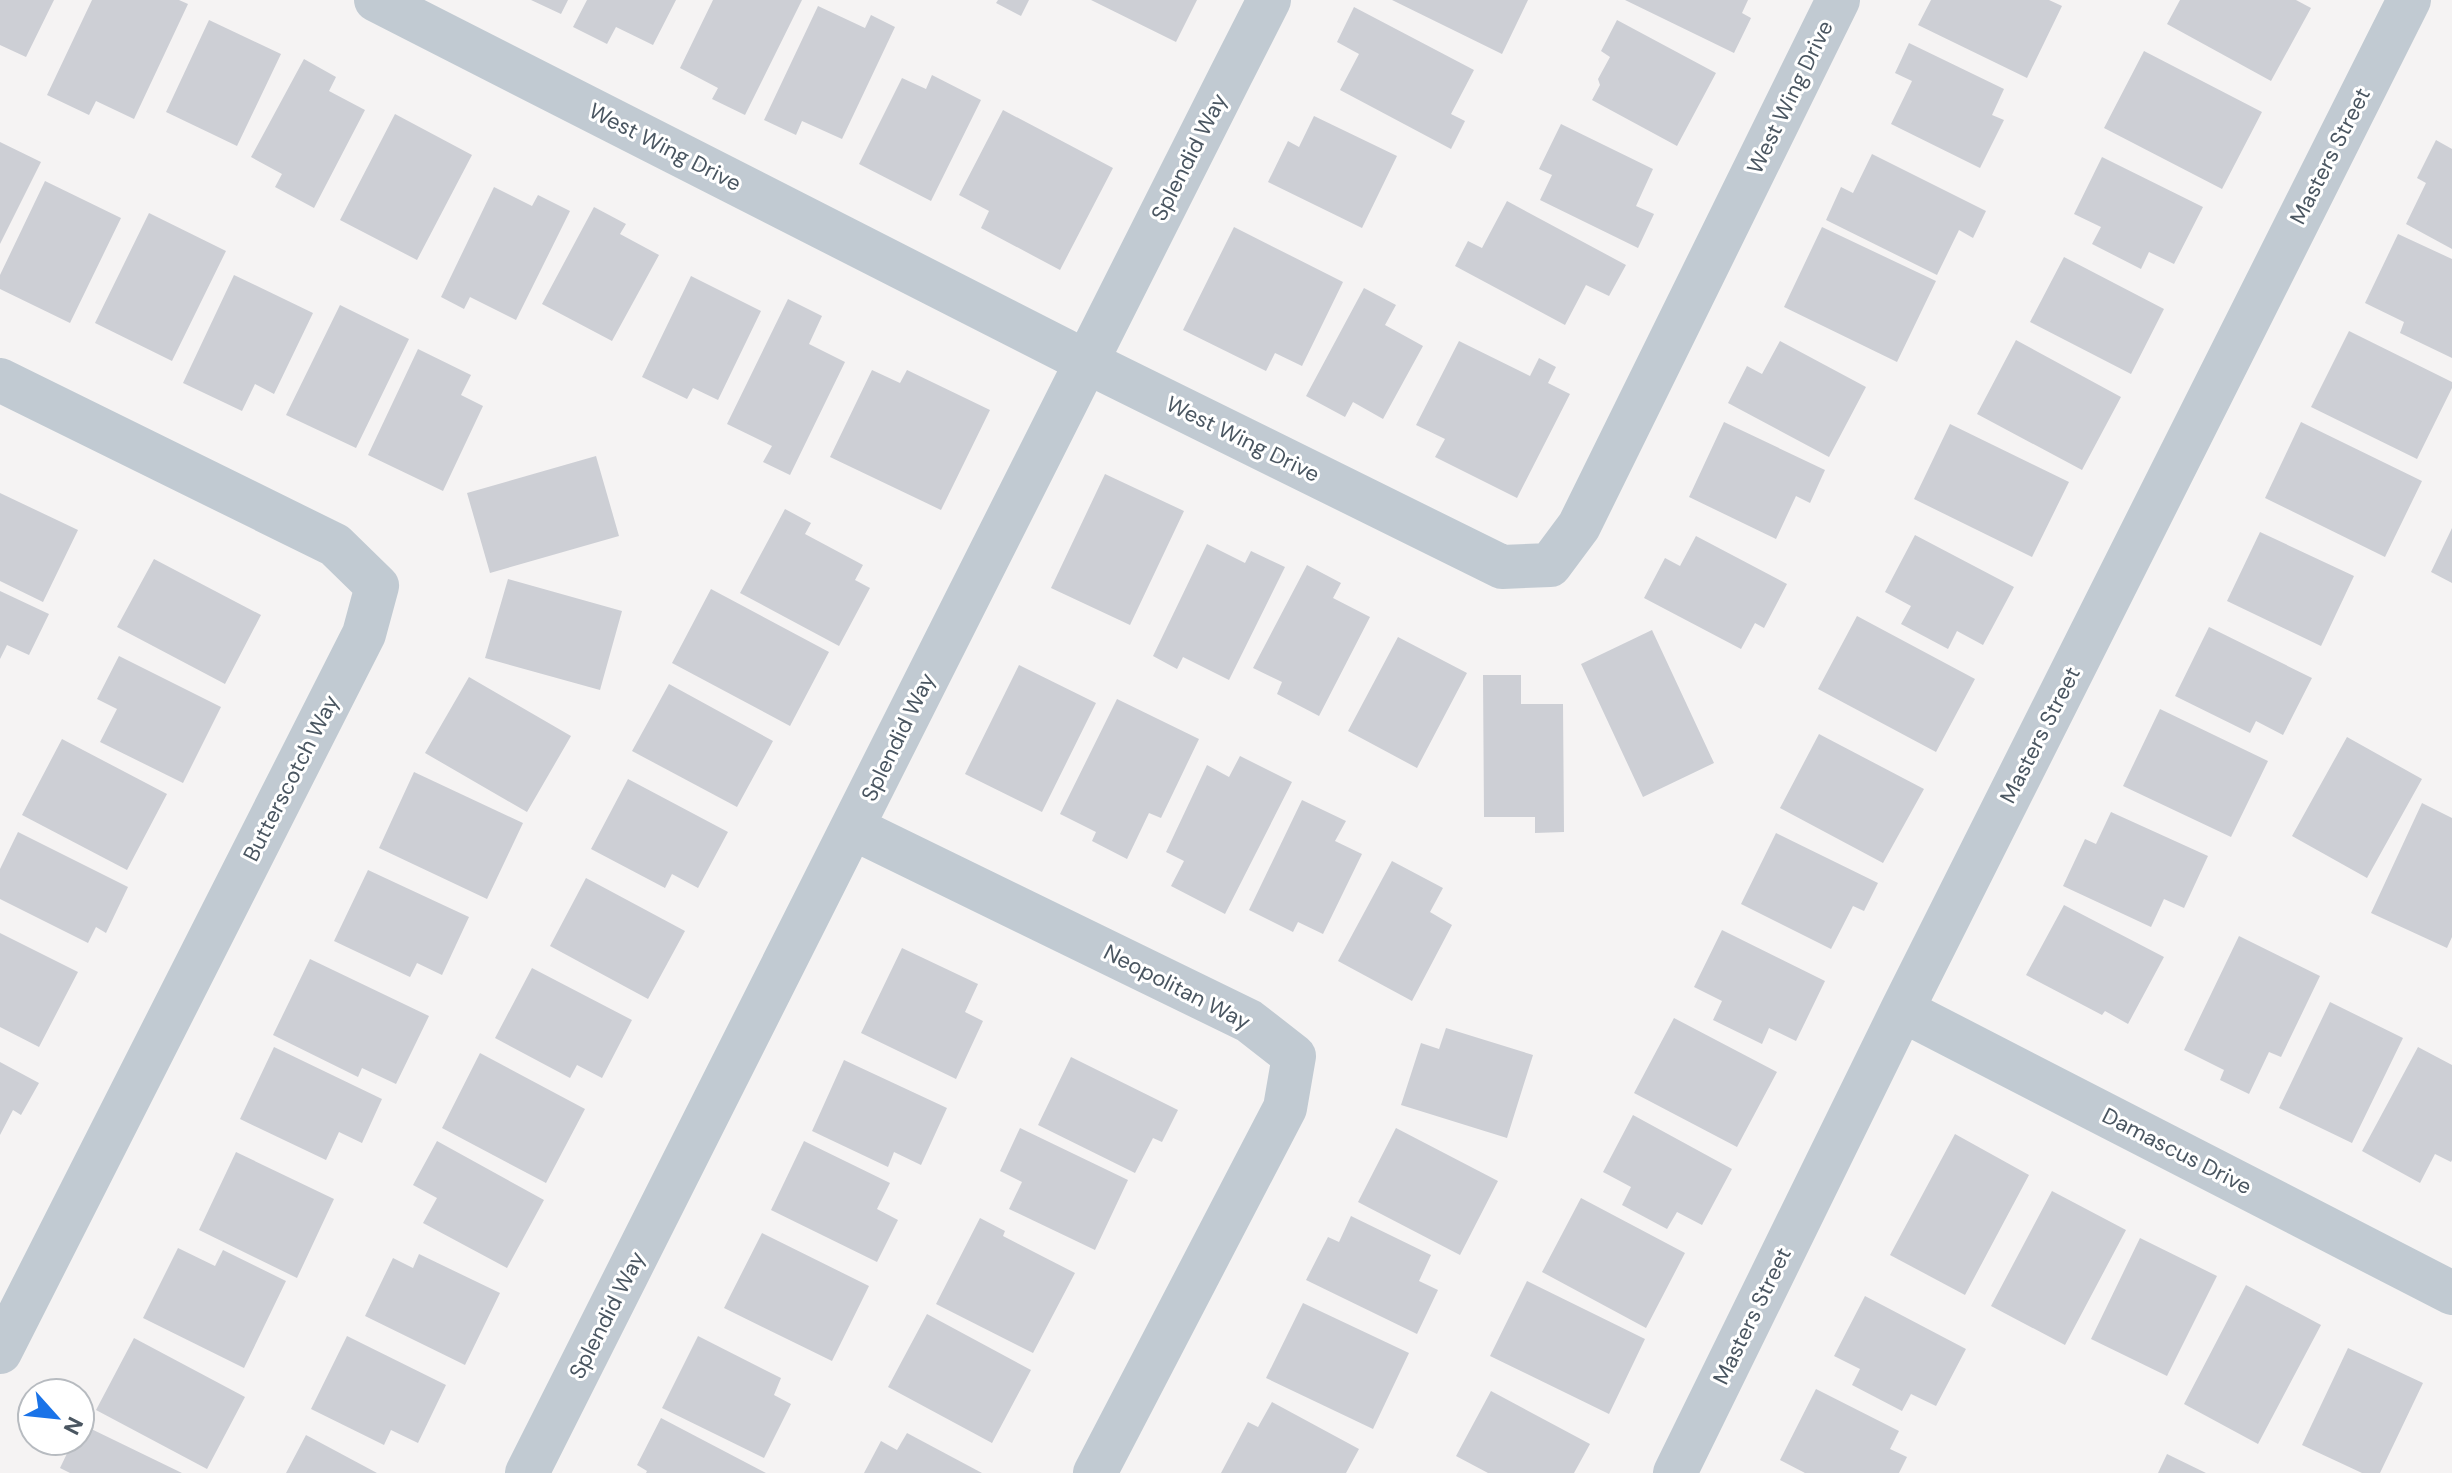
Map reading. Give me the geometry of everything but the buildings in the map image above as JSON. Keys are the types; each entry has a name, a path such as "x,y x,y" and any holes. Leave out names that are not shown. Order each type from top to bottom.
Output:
{"street":[{"name":"West Wing Drive","path":"376,0 1085,361 1502,567 1550,565 1579,526 1838,0"},
{"name":"Splendid Way","path":"527,1473 1269,0"},
{"name":"Masters Street","path":"1675,1473 1902,1010 2409,0"},
{"name":"Butterscotch Way","path":"0,380 335,545 377,586 364,634 0,1352"},
{"name":"Neopolitan Way","path":"853,828 1249,1021 1294,1056 1285,1108 1095,1473"},
{"name":"Damascus Drive","path":"1902,1010 2452,1293"}]}
